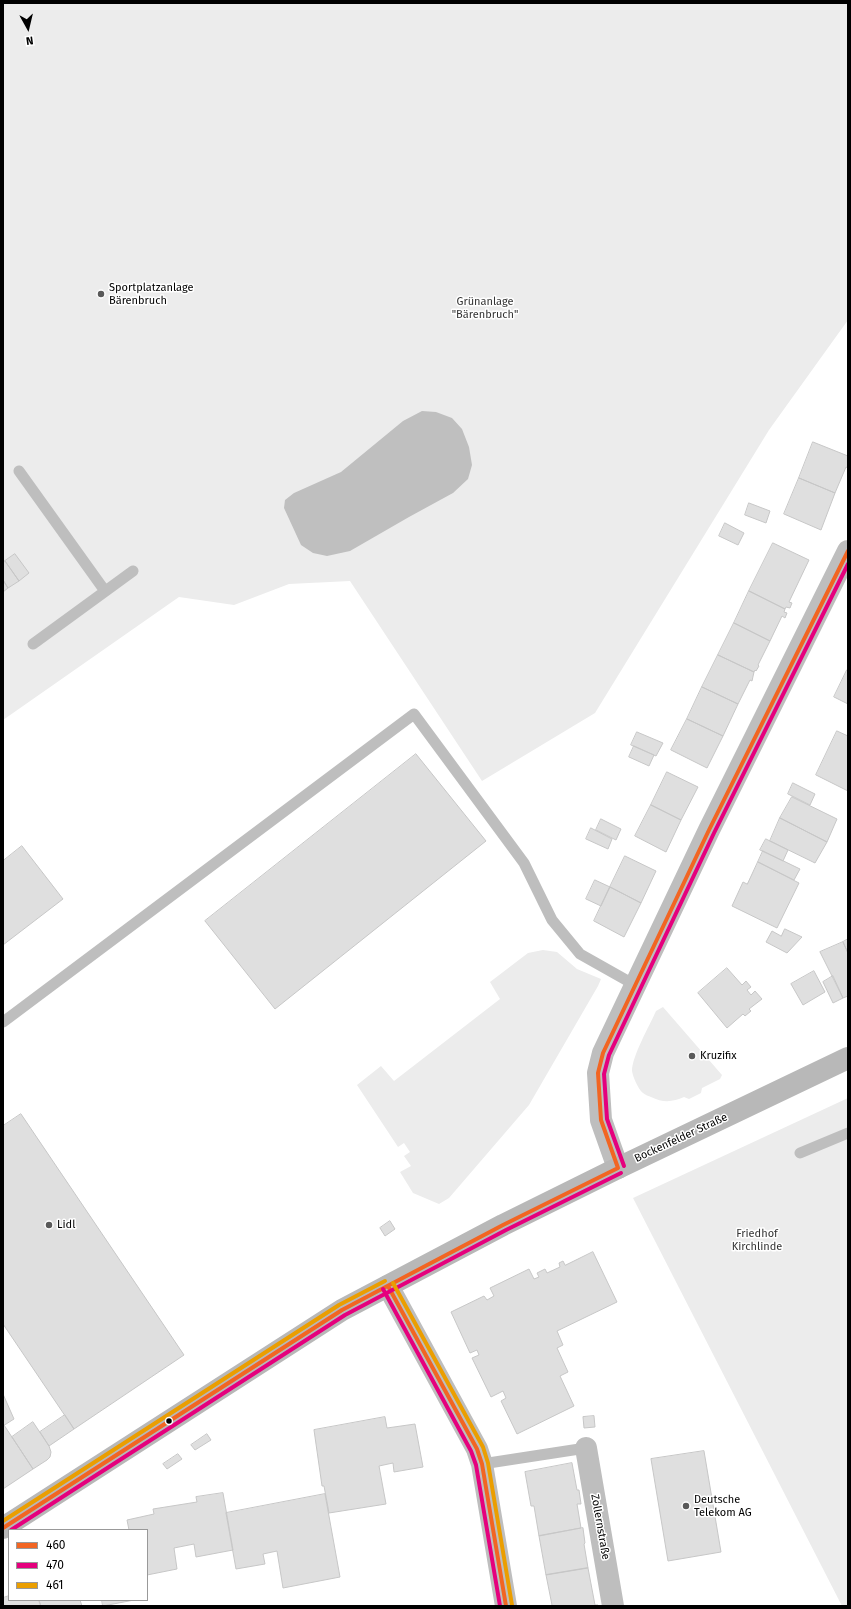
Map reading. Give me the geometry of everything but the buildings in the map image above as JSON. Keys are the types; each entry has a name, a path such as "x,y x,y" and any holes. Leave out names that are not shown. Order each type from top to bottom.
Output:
{"main road":[{"name":"Bockenfelder Straße","path":"3,1528 342,1310 503,1225 618,1168 848,1058"}],"street":[{"path":"618,1168 601,1120 598,1073 603,1053 709,830 848,551"},
{"path":"388,1286 477,1449 482,1464 506,1606"},
{"name":"Zollernstraße","path":"586,1448 613,1606"}],"lane":[{"path":"19,471 106,591"},
{"path":"33,644 133,571"},
{"path":"3,1022 414,714 524,863 552,920 580,954 635,985"},
{"path":"800,1153 848,1133"},
{"path":"482,1464 586,1448"}],"green space":[{"name":"Grünanlage \"Bärenbruch\"","path":"3,3 848,3 848,320 769,430 595,713 482,781 350,581 289,584 234,605 179,597 3,720"},
{"path":"543,950 557,952 577,969 601,979 598,986 529,1105 449,1198 439,1204 413,1193 400,1172 411,1166 404,1156 410,1152 404,1143 398,1147 357,1085 381,1066 394,1081 500,999 490,982 528,953"},
{"path":"663,1007 722,1075 720,1079 702,1088 701,1093 689,1099 684,1097 672,1101 664,1101 646,1095 639,1089 632,1071 635,1057 656,1011"},
{"name":"Friedhof Kirchlinde","path":"848,1098 848,1606 842,1606 633,1198"}],"shaded area":[{"path":"422,411 436,412 452,418 462,429 469,447 472,465 468,479 453,493 350,551 327,556 313,553 301,545 284,508 285,500 294,493 341,472 403,421"}],"transit line":[{"name":"460","path":"618,1168 601,1120 598,1073 603,1053 709,830 848,551"},
{"name":"470","path":"624,1166 607,1119 604,1074 609,1055 714,833 848,564"},
{"name":"460","path":"3,1528 342,1310 503,1225 618,1168"},
{"name":"470","path":"13,1529 345,1315 506,1230 621,1173"},
{"name":"461","path":"3,1521 339,1305 385,1281"},
{"name":"461","path":"393,1283 483,1447 488,1463 512,1605"},
{"name":"460","path":"388,1286 477,1449 482,1464 506,1606"},
{"name":"470","path":"383,1289 471,1451 476,1465 500,1606"}],"place":[{"name":"Sportplatzanlage Bärenbruch","path":"101,294"},
{"name":"Kruzifix","path":"692,1056"},
{"name":"Lidl","path":"49,1225"},
{"name":"Deutsche Telekom AG","path":"686,1506"}]}
